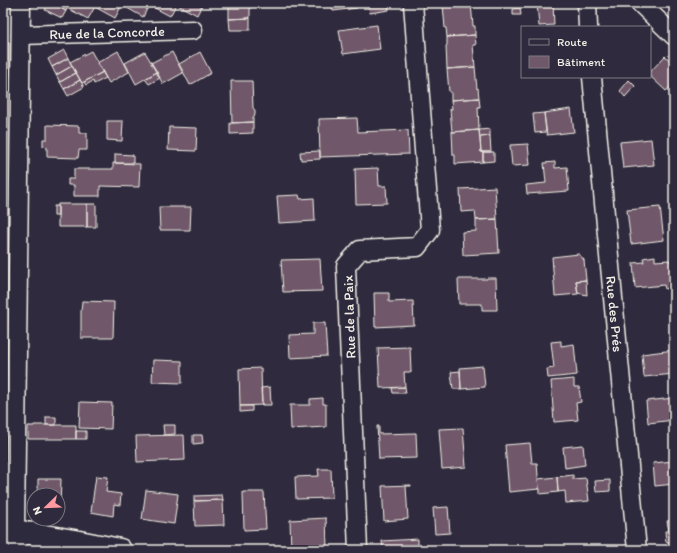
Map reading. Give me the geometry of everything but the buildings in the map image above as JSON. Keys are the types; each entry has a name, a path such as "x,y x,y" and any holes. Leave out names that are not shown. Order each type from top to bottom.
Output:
{"street":[{"path":"21,3 21,35 11,112 12,538 72,546 120,550"},
{"name":"Rue de la Paix","path":"358,550 346,266 360,250 417,247 430,230 413,3"},
{"path":"587,3 588,26"},
{"path":"640,3 674,36"},
{"name":"Rue de la Concorde","path":"21,35 193,30"},
{"name":"Rue des Prés","path":"592,78 637,550"}]}
